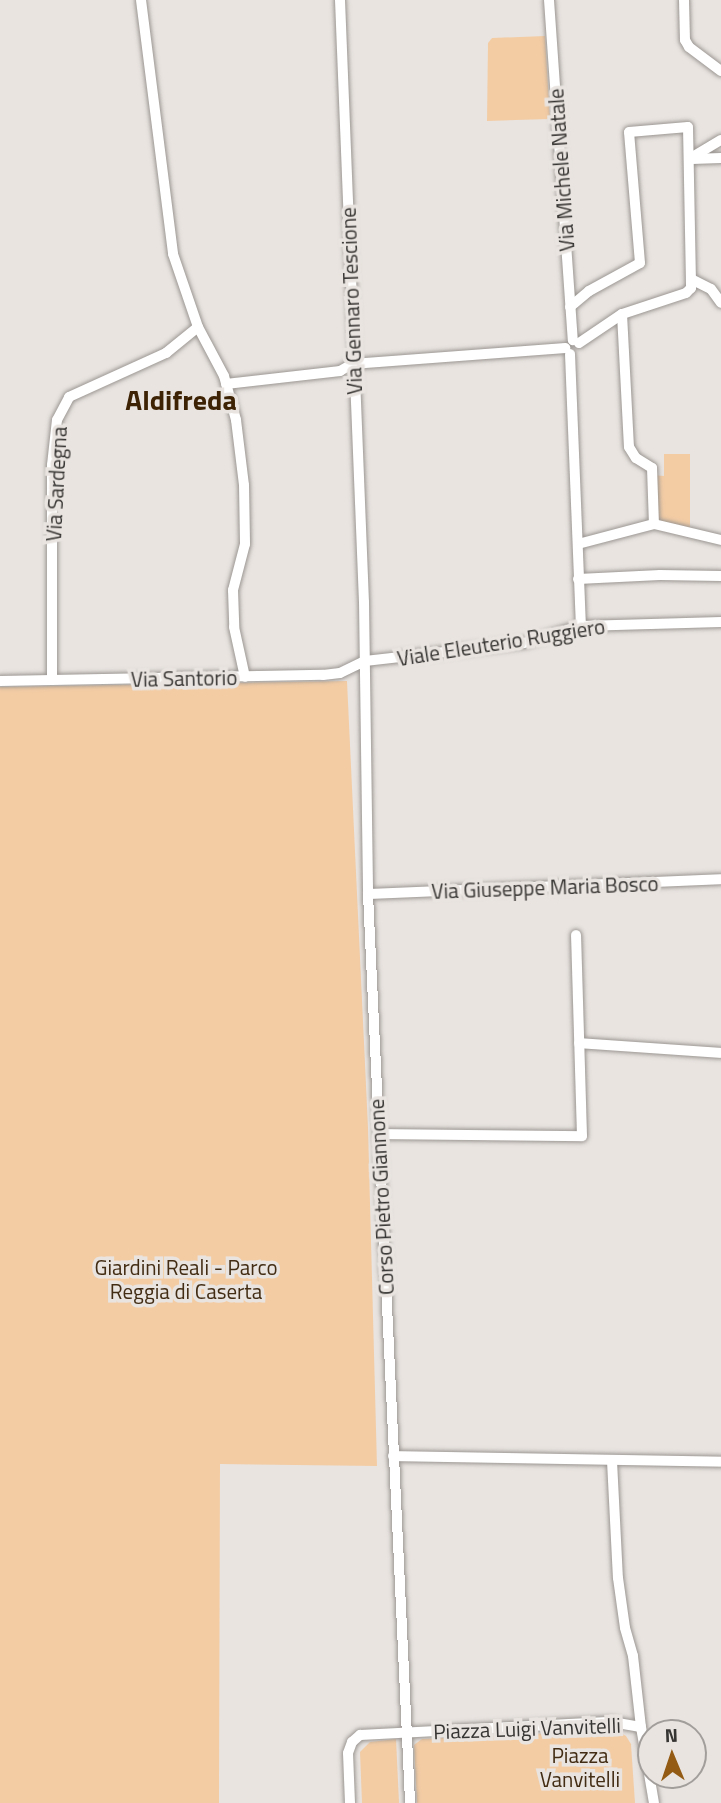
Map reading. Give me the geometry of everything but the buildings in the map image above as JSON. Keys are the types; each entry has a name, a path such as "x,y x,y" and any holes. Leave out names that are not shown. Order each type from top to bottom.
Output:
{"street":[{"path":"141,0 173,254 198,327 226,384 236,420 244,485 245,544 233,590 234,627 245,677"},
{"name":"Via Gennaro Tescione","path":"340,0 365,661"},
{"name":"Via Michele Natale","path":"550,0 572,346 581,626"},
{"path":"684,0 685,40 689,47 721,71"},
{"path":"226,384 340,372 352,364 572,346 622,314 686,293 692,280 688,127 629,132 640,263 589,291 570,306"},
{"path":"689,159 721,140"},
{"path":"689,159 721,158"},
{"path":"692,280 711,289 721,303"},
{"path":"622,314 629,447 636,458 652,468 654,524"},
{"name":"Via Sardegna","path":"52,679 52,465 57,420 69,397 166,353 198,327"},
{"path":"578,544 654,524 721,540"},
{"path":"578,579 660,575 721,576"},
{"name":"Viale Eleuterio Ruggiero","path":"365,661 524,643 581,626 721,622"},
{"name":"Via Santorio","path":"0,681 340,673 365,661"},
{"name":"Corso Pietro Giannone","path":"365,661 368,894 406,1733"},
{"name":"Via Giuseppe Maria Bosco","path":"368,894 721,880"},
{"path":"379,1134 582,1136 576,935"},
{"path":"579,1043 721,1053"},
{"path":"393,1457 721,1462"},
{"path":"612,1461 618,1578 625,1628 633,1656 640,1719"},
{"name":"Piazza Luigi Vanvitelli","path":"410,1803 406,1733 612,1722 637,1726"},
{"path":"350,1803 348,1754 352,1742 360,1735 406,1733"}],"green space":[{"path":"545,36 550,119 487,121 488,43 492,38"},
{"path":"664,454 690,454 690,533 654,524 652,475 664,476"},
{"name":"Giardini Reali - Parco Reggia di Caserta","path":"347,681 368,1128 377,1466 220,1464 219,1803 0,1803 0,687"},
{"name":"Piazza Vanvitelli","path":"616,1730 626,1736 631,1744 635,1803 417,1803 414,1745 422,1739"},
{"path":"396,1739 399,1803 362,1803 360,1752 370,1742"}],"district":[{"name":"Aldifreda","path":"181,400"}]}
